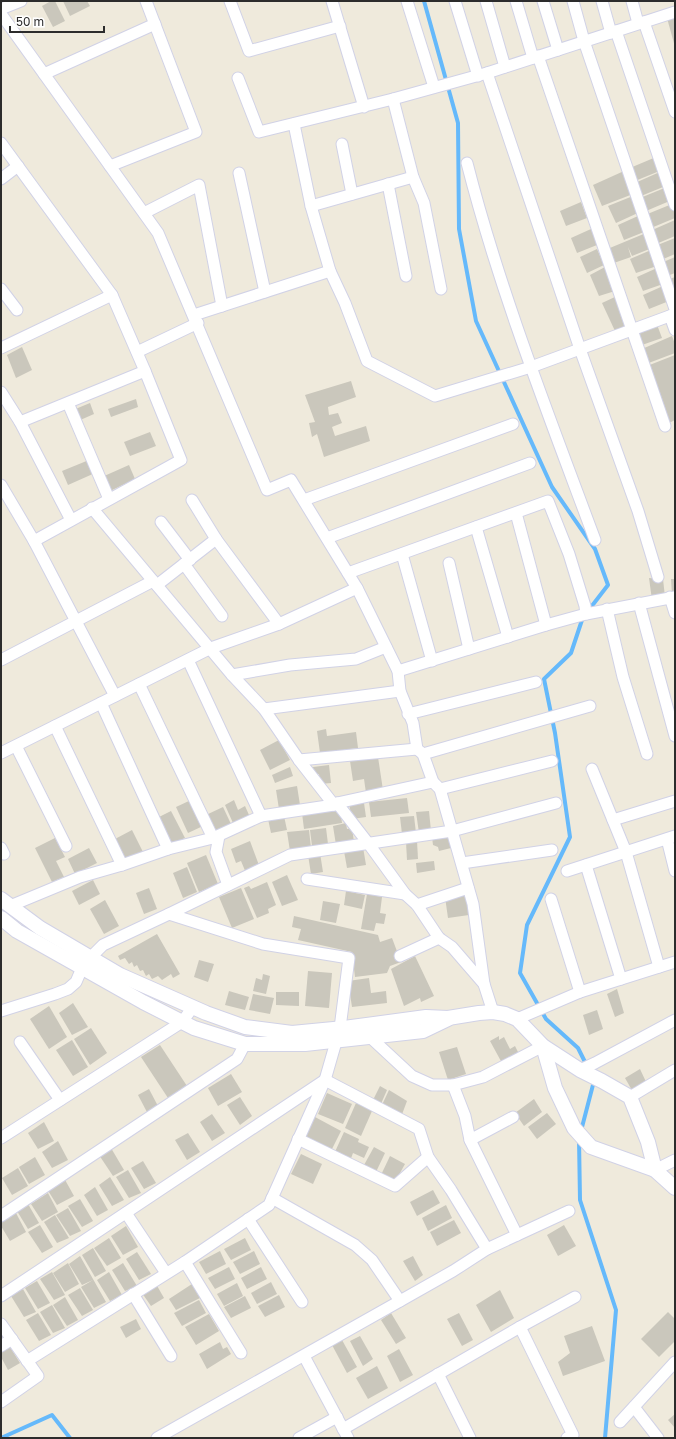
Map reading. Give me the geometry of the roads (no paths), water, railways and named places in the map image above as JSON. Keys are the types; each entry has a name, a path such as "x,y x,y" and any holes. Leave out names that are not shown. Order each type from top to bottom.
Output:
{"street":[{"path":"1,9 21,1"},
{"path":"110,166 196,132 146,1"},
{"path":"230,1 249,51 340,26"},
{"path":"332,1 364,106"},
{"path":"407,1 440,86"},
{"path":"455,1 638,511 658,577"},
{"path":"486,1 505,67"},
{"path":"516,1 665,426"},
{"path":"543,1 558,50"},
{"path":"573,1 584,41 673,313 675,330"},
{"path":"602,1 675,205"},
{"path":"632,1 675,112"},
{"path":"238,78 260,132 482,75 675,12"},
{"path":"1,14 158,232 267,490 291,480 357,588 398,671 400,691 408,714 413,723 420,751 436,785 462,863 473,904 484,984 493,1012"},
{"path":"44,74 155,24"},
{"path":"393,99 413,177 424,203 441,289"},
{"path":"294,124 311,206 330,270 345,303 366,361 435,396 531,367 673,313"},
{"path":"1,143 112,295 181,460 34,541"},
{"path":"342,144 352,194"},
{"path":"466,163 482,221 531,367 596,540"},
{"path":"1,179 18,166"},
{"path":"240,173 265,292"},
{"path":"311,206 413,177"},
{"path":"388,184 406,276"},
{"path":"144,213 199,185 222,306"},
{"path":"137,352 222,306 330,270"},
{"path":"1,289 17,310"},
{"path":"1,348 112,295"},
{"path":"20,422 145,371"},
{"path":"1,392 20,422 71,520"},
{"path":"68,403 109,499"},
{"path":"304,500 513,424"},
{"path":"326,538 530,463"},
{"path":"1,485 34,541 115,696"},
{"path":"192,500 216,539 279,624"},
{"path":"348,573 548,501 569,554 585,606 589,613"},
{"path":"92,508 211,648 232,675 264,709 299,760 368,843 406,894 417,905 439,938 452,947 484,984"},
{"path":"516,513 546,625"},
{"path":"161,522 222,616"},
{"path":"476,527 508,637"},
{"path":"1,660 76,621 155,583 187,562 216,539"},
{"path":"402,554 432,661"},
{"path":"449,563 469,649"},
{"path":"2,750 16,746 211,648 279,624 357,588"},
{"path":"398,671 546,625 607,609 672,597 675,613"},
{"path":"639,603 675,736"},
{"path":"607,609 623,677 647,754"},
{"path":"232,675 290,666 356,659 386,647"},
{"path":"188,660 261,816"},
{"path":"408,714 536,682"},
{"path":"139,684 213,838"},
{"path":"264,709 400,691"},
{"path":"101,703 168,849"},
{"path":"299,760 420,751 590,706"},
{"path":"55,726 122,866"},
{"path":"16,746 66,846"},
{"path":"213,838 261,816 436,785 552,761"},
{"path":"592,769 626,852 659,967"},
{"path":"613,820 675,801"},
{"path":"1,1010 68,989 76,982 86,963 103,945 290,855 452,831 556,803"},
{"path":"6,902 80,877 122,866 168,849 219,836 216,852 228,885"},
{"path":"567,871 671,838 675,871"},
{"path":"462,863 552,850"},
{"path":"586,865 621,979"},
{"path":"307,879 406,894"},
{"path":"417,905 468,888"},
{"path":"551,900 580,992"},
{"path":"6,902 86,963 143,1002 194,1028 244,1044 305,1044 338,1035 426,1017 448,1018 493,1012 505,1014 517,1019 543,1046 580,1070 630,1097 648,1142 655,1170"},
{"path":"27,1361 185,1262 269,1205 325,1080 338,1035 349,958 264,944 169,914"},
{"path":"1,918 17,931 86,963 120,975 193,1007 245,1027 292,1033 370,1037 424,1031 448,1018"},
{"path":"400,956 439,938"},
{"path":"517,1019 580,992 675,962"},
{"path":"1,1138 182,1022 193,1007"},
{"path":"580,1070 675,1020"},
{"path":"370,1037 412,1076 432,1085 453,1085 484,1077 543,1046"},
{"path":"20,1042 60,1100"},
{"path":"1,1216 237,1059 244,1044"},
{"path":"543,1046 555,1088 574,1128 591,1148 655,1170 675,1188"},
{"path":"630,1097 675,1070"},
{"path":"325,1080 419,1129 428,1157 451,1190 487,1249"},
{"path":"1,1296 325,1080"},
{"path":"453,1085 465,1116 470,1140 517,1235"},
{"path":"470,1140 513,1117"},
{"path":"298,1139 395,1186 428,1157"},
{"path":"655,1170 675,1160"},
{"path":"272,1198 355,1245 372,1260 400,1301"},
{"path":"158,1438 453,1271 487,1249 569,1211"},
{"path":"126,1213 166,1273"},
{"path":"248,1219 302,1302"},
{"path":"185,1262 241,1353"},
{"path":"133,1294 171,1356"},
{"path":"304,1356 346,1433 438,1374 575,1297"},
{"path":"1,1324 38,1376 1,1402"},
{"path":"520,1327 573,1435 567,1438"},
{"path":"1,1346 12,1339"},
{"path":"620,1422 675,1362"},
{"path":"438,1374 470,1438"},
{"path":"634,1408 658,1438"},
{"path":"299,1438 337,1417"}],"waterway":[{"path":"424,1 458,123 459,229 476,321 552,487 595,549 608,585 588,611"},
{"path":"584,617 571,653 544,679 555,733 570,837 527,925 520,973 546,1019 578,1048 587,1066"},
{"path":"581,1131 594,1081 593,1079"},
{"path":"579,1139 580,1200 616,1310 605,1438"},
{"path":"1,1438 52,1415 70,1438"}]}
